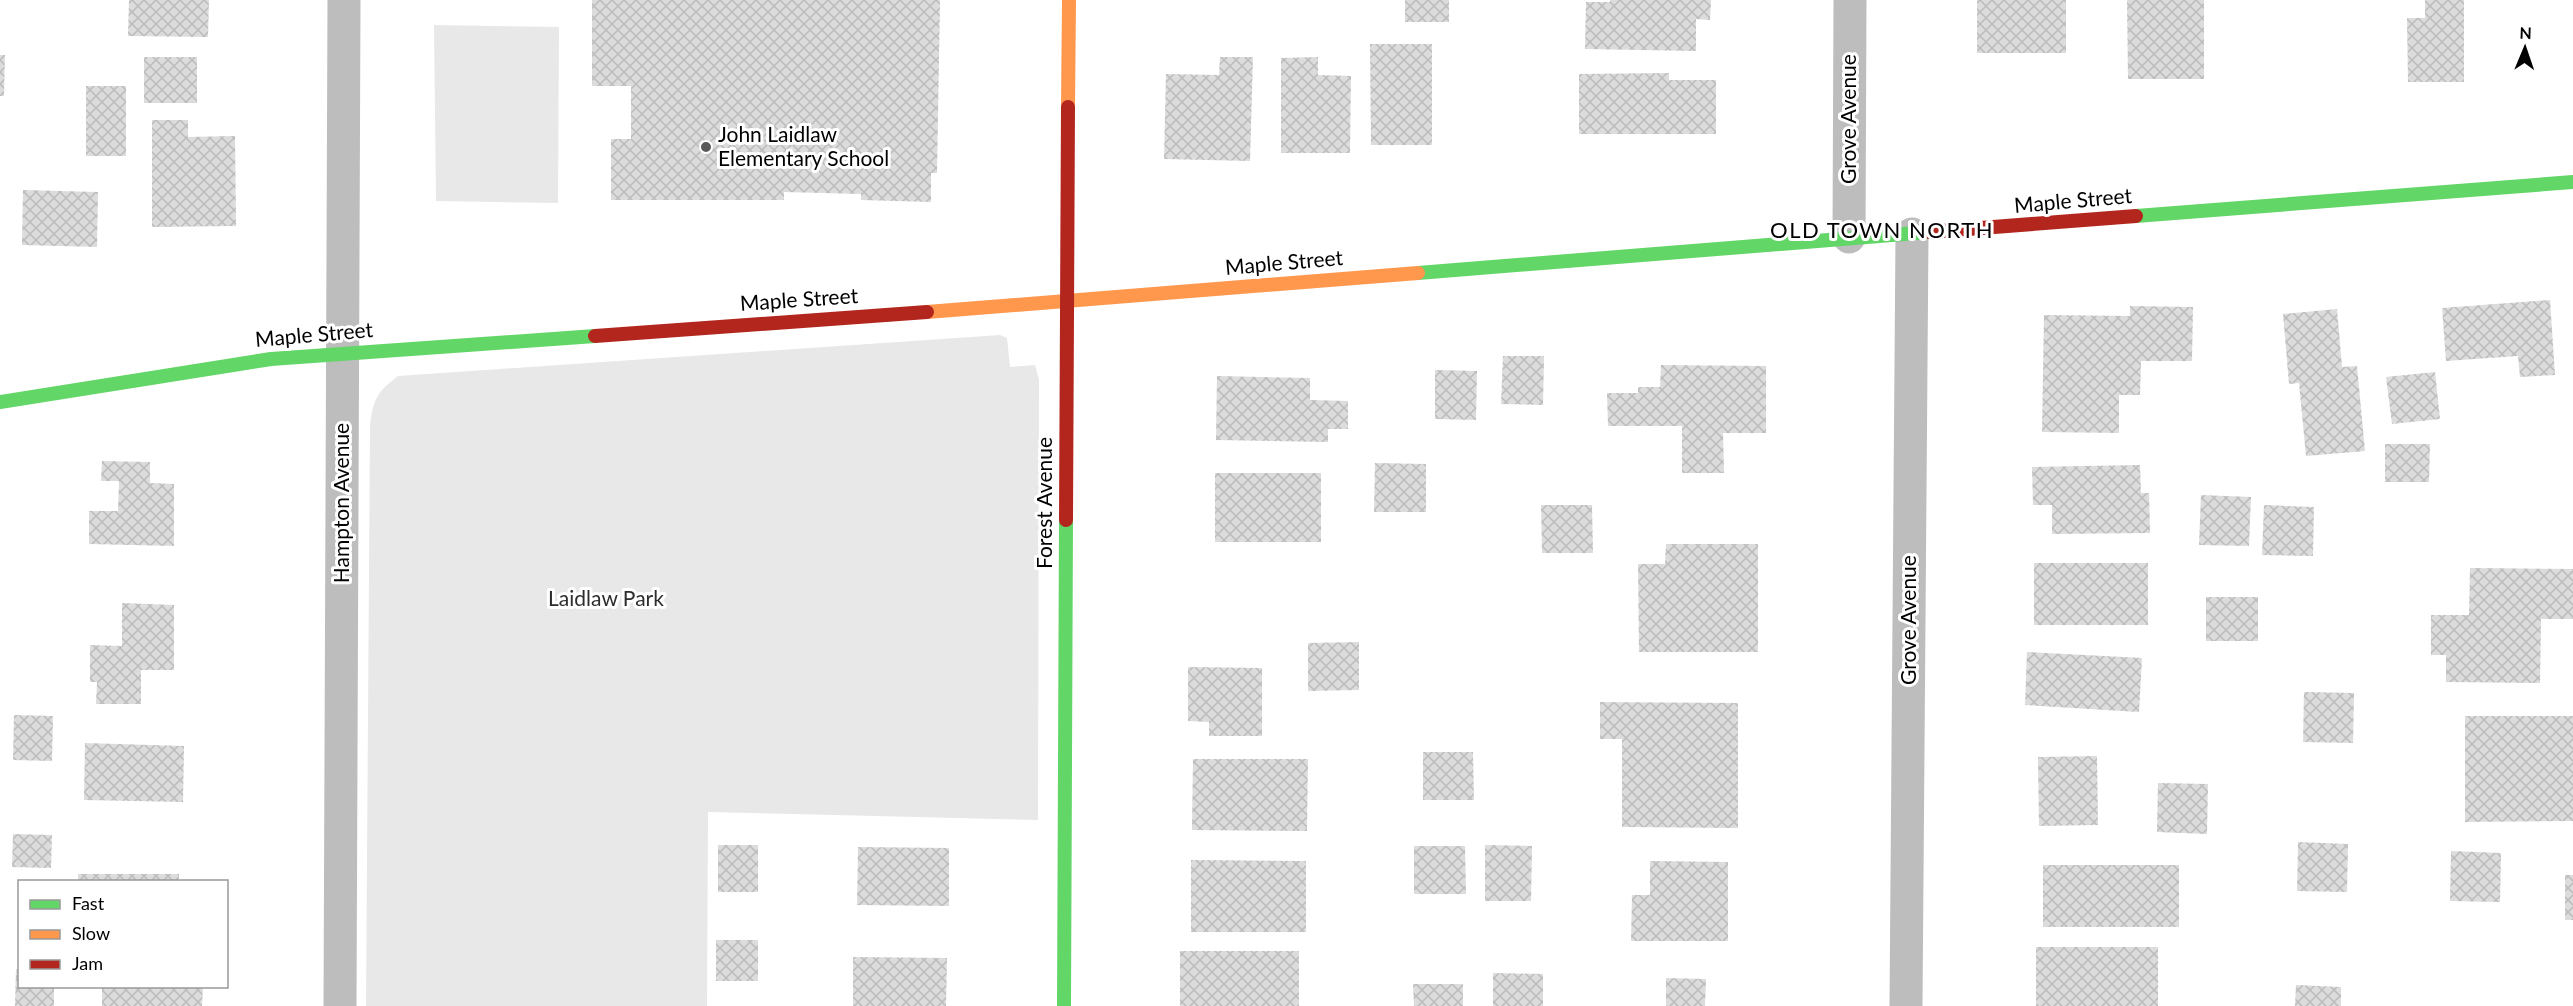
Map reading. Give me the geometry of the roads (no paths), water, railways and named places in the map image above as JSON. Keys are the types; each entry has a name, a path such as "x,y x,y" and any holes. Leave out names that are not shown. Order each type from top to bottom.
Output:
{"street":[{"name":"Hampton Avenue","path":"340,1006 344,0"},
{"name":"Forest Avenue","path":"1064,1006 1068,0"},
{"name":"Grove Avenue","path":"1849,237 1850,0"},
{"name":"Maple Street","path":"0,402 254,360 342,352 1068,302 1849,237 2573,182"},
{"name":"Grove Avenue","path":"1906,1006 1912,234"}],"place":[{"name":"John Laidlaw Elementary School","path":"706,147"}],"district":[{"name":"OLD TOWN NORTH","path":"1882,230"}],"park label":[{"name":"Laidlaw Park","path":"606,599"}]}
